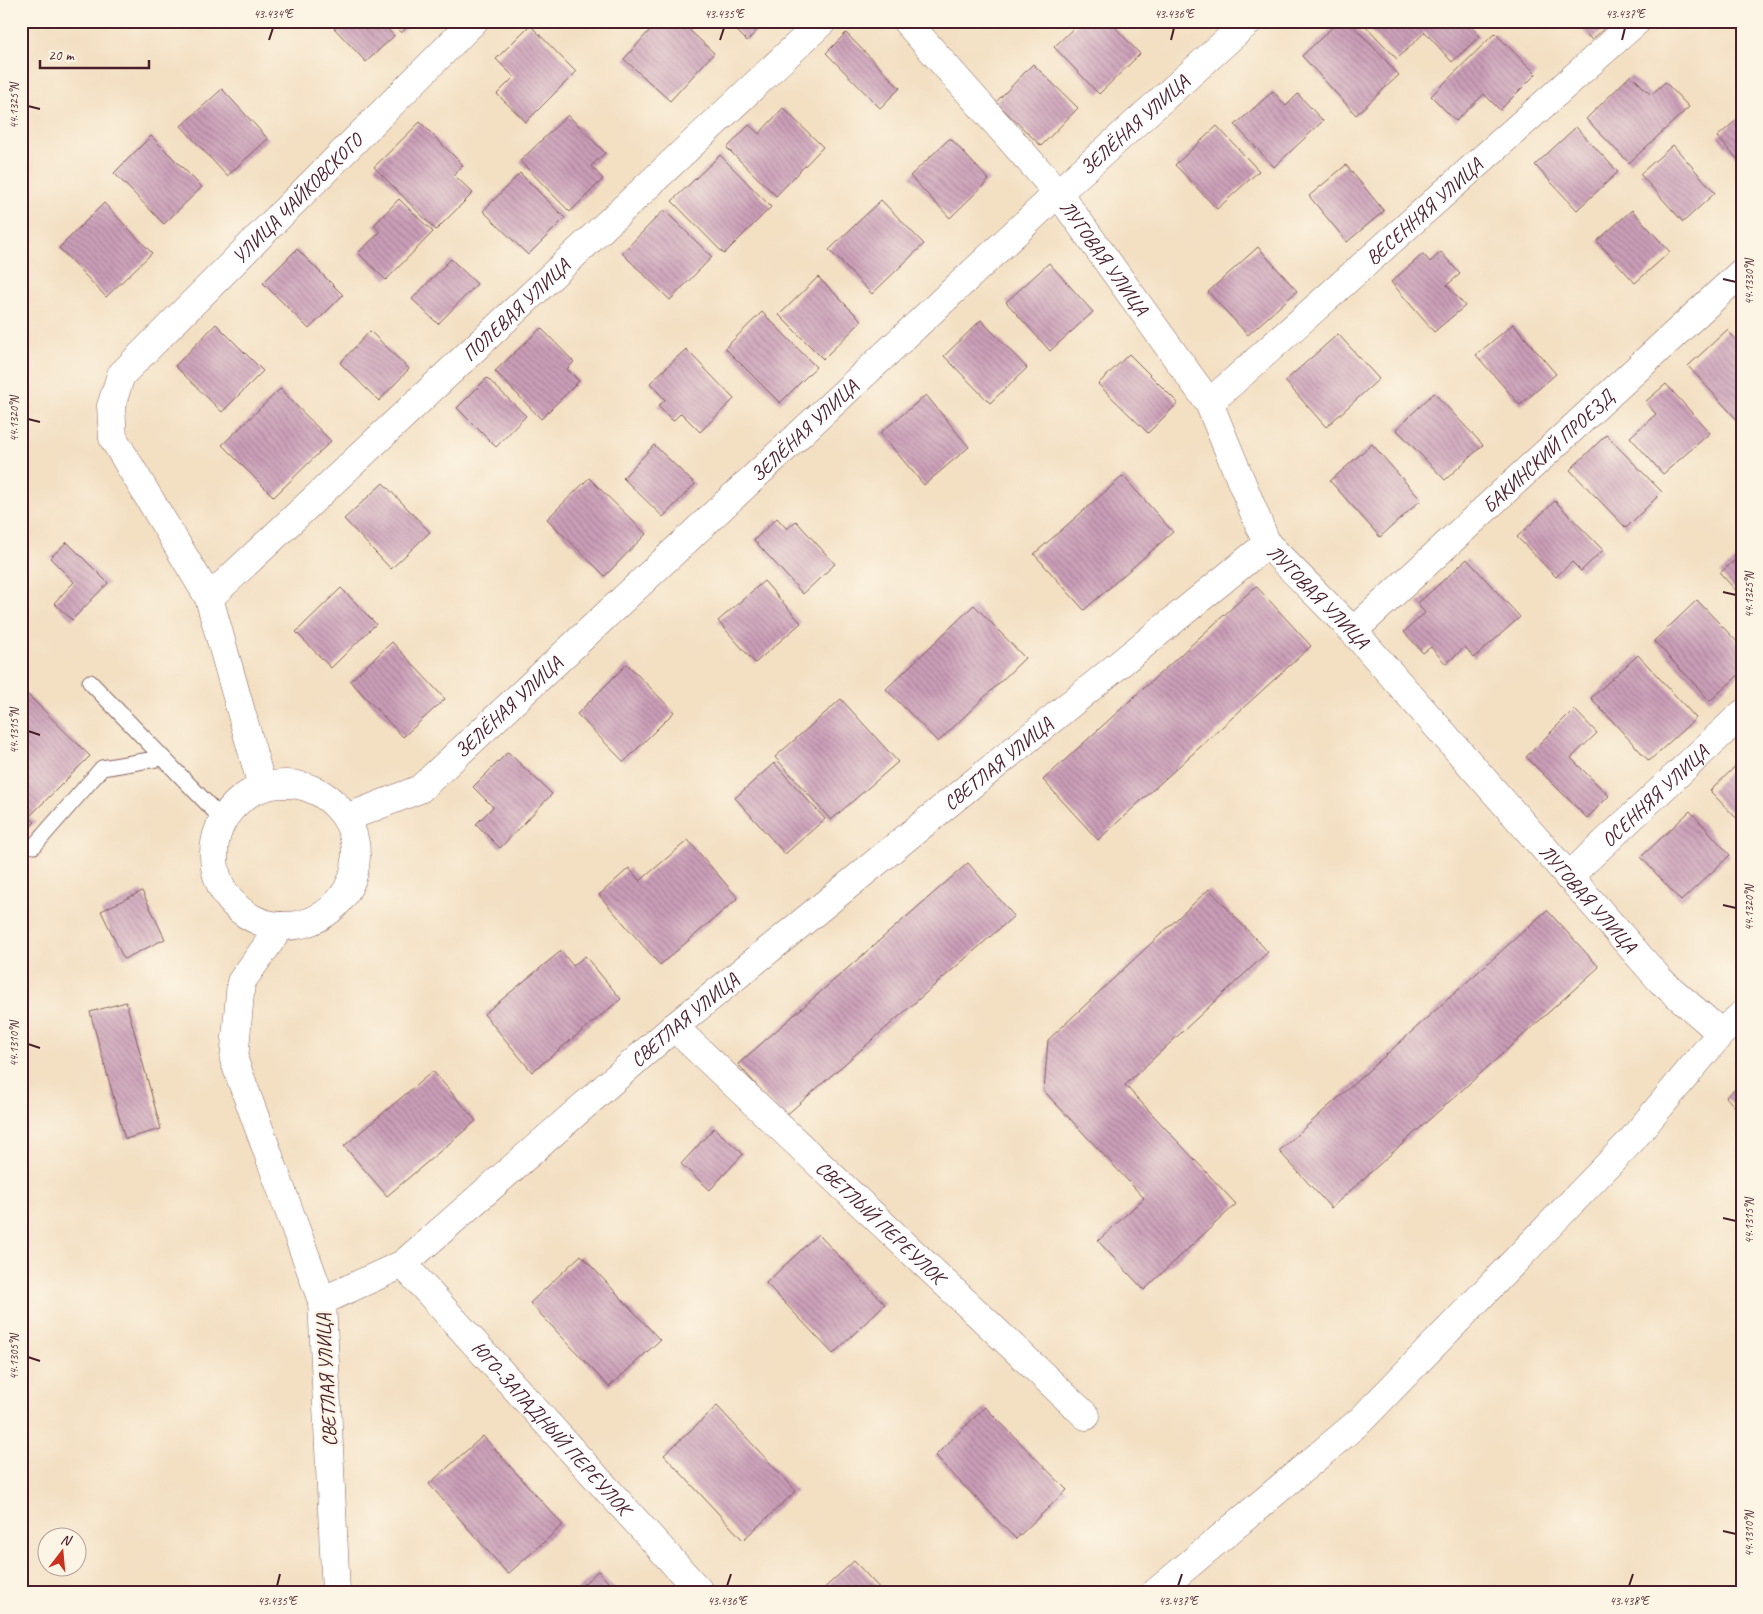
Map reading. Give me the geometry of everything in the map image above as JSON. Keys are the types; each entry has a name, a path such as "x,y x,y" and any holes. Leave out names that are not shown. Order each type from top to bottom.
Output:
{"street":[{"name":"УЛИЦА ЧАЙКОВСКОГО","path":"209,598 113,438 111,406 121,375 474,21"},
{"name":"ПОЛЕВАЯ УЛИЦА","path":"209,598 823,21"},
{"name":"ЛУГОВАЯ УЛИЦА","path":"906,21 1058,193 1209,403 1267,544 1353,631 1661,981 1721,1033"},
{"name":"ЗЕЛЁНАЯ УЛИЦА","path":"346,818 420,789 1058,193 1249,21"},
{"name":"ВЕСЕННЯЯ УЛИЦА","path":"1209,403 1637,21"},
{"name":"БАКИНСКИЙ ПРОЕЗД","path":"1353,631 1742,272"},
{"name":"СВЕТЛАЯ УЛИЦА","path":"336,1593 322,1301 403,1264 674,1027 1267,544"},
{"path":"209,598 262,786"},
{"name":"ОСЕННЯЯ УЛИЦА","path":"1568,877 1742,714"},
{"path":"294,783 324,795 346,818 355,842 355,868 346,892 329,911 306,923 281,926 249,917 225,894 213,864 216,831 234,803 262,786 294,783"},
{"path":"281,926 241,982 234,1060 322,1301"},
{"path":"1155,1593 1361,1420 1631,1141 1721,1033 1742,1015"},
{"name":"СВЕТЛЫЙ ПЕРЕУЛОК","path":"674,1027 1086,1416"},
{"name":"ЮГО-ЗАПАДНЫЙ ПЕРЕУЛОК","path":"403,1264 701,1593"}],"lane":[{"path":"90,682 223,820"},
{"path":"34,846 102,768 162,758"}],"building":[{"path":"341,21 380,21 394,36 366,62 334,28"},
{"path":"390,21 414,21 401,33"},
{"path":"658,21 680,21 714,53 670,101 624,59"},
{"path":"727,21 766,21 747,41"},
{"path":"1081,21 1109,21 1140,54 1099,94 1054,47"},
{"path":"1153,21 1167,21 1160,28"},
{"path":"1339,21 1349,21 1399,75 1356,115 1302,56"},
{"path":"1361,21 1466,21 1480,36 1452,62 1425,32 1397,59"},
{"path":"1574,21 1612,21 1592,40"},
{"path":"1732,21 1742,21 1742,33"},
{"path":"530,25 576,72 526,122 497,94 514,77 496,59"},
{"path":"846,33 900,88 880,108 826,53"},
{"path":"1495,33 1536,74 1500,110 1484,94 1456,121 1431,96"},
{"path":"1033,64 1078,108 1041,146 996,102"},
{"path":"1631,75 1651,95 1665,82 1689,107 1629,163 1586,119"},
{"path":"222,89 268,139 227,176 181,126"},
{"path":"1273,91 1286,106 1298,94 1323,121 1274,167 1235,125"},
{"path":"783,108 823,147 776,196 727,148 749,125 759,134"},
{"path":"568,115 605,153 591,166 603,179 570,212 520,161"},
{"path":"1742,115 1742,164 1717,137"},
{"path":"420,122 463,165 454,175 473,193 436,230 374,167"},
{"path":"1217,126 1259,171 1217,209 1175,165"},
{"path":"1576,127 1618,172 1577,210 1535,165"},
{"path":"151,136 202,187 164,224 114,173"},
{"path":"950,138 989,180 950,218 910,176"},
{"path":"1673,145 1715,193 1683,222 1640,174"},
{"path":"720,155 771,207 724,254 672,201"},
{"path":"1346,165 1384,211 1347,242 1309,196"},
{"path":"520,173 565,218 528,255 483,211"},
{"path":"399,199 433,232 386,280 358,253 380,232 374,225"},
{"path":"881,200 924,244 872,294 829,250"},
{"path":"104,203 152,253 106,297 59,248"},
{"path":"664,210 712,257 670,300 622,253"},
{"path":"1632,210 1670,252 1635,283 1597,241"},
{"path":"1258,247 1297,291 1248,335 1208,292"},
{"path":"297,249 343,295 309,329 263,283"},
{"path":"1441,252 1460,274 1447,285 1465,306 1434,332 1391,282 1423,254 1430,262"},
{"path":"451,259 477,284 438,324 412,299"},
{"path":"1049,263 1093,312 1050,351 1006,302"},
{"path":"818,277 862,321 823,359 779,315"},
{"path":"762,312 816,367 780,403 725,348"},
{"path":"981,320 1027,368 990,403 944,356"},
{"path":"216,324 263,371 222,412 175,366"},
{"path":"1513,324 1556,374 1520,405 1476,355"},
{"path":"541,328 574,362 567,369 579,381 541,419 495,371"},
{"path":"1727,330 1742,346 1742,422 1740,423 1688,366"},
{"path":"370,331 409,369 379,401 340,363"},
{"path":"1338,334 1379,379 1326,427 1285,381"},
{"path":"686,349 734,399 700,432 681,413 673,421 658,406 665,400 650,383"},
{"path":"1129,354 1178,403 1148,433 1098,384"},
{"path":"487,378 526,416 496,447 457,408"},
{"path":"1666,384 1710,433 1663,474 1630,437 1656,414 1645,402"},
{"path":"280,389 331,441 274,497 222,445"},
{"path":"1434,393 1483,445 1445,480 1396,429"},
{"path":"926,395 969,447 924,485 880,433"},
{"path":"1606,435 1662,492 1626,528 1570,470"},
{"path":"1372,444 1421,500 1380,537 1330,481"},
{"path":"654,445 695,484 663,517 623,478"},
{"path":"1123,476 1173,532 1084,610 1034,554"},
{"path":"589,478 646,534 605,576 547,519"},
{"path":"383,483 430,532 391,569 344,519"},
{"path":"1555,501 1603,550 1581,571 1572,562 1556,577 1517,537"},
{"path":"777,518 787,529 796,521 835,564 803,594 754,540"},
{"path":"67,542 108,583 72,620 54,603 74,582 50,558"},
{"path":"1742,554 1742,597 1720,573"},
{"path":"1467,559 1520,617 1474,658 1465,647 1446,664 1431,647 1423,653 1404,632 1425,613 1417,604"},
{"path":"764,581 801,623 755,663 718,621"},
{"path":"1256,586 1311,646 1098,840 1043,780"},
{"path":"341,588 376,624 331,668 296,632"},
{"path":"1697,600 1742,647 1742,672 1710,701 1654,641"},
{"path":"974,605 1025,658 938,742 886,689"},
{"path":"392,642 445,699 403,737 350,681"},
{"path":"1638,655 1696,718 1649,761 1591,698"},
{"path":"627,664 674,712 624,762 577,714"},
{"path":"27,694 90,756 29,817 35,822 21,836 21,700"},
{"path":"841,699 898,762 831,820 775,757"},
{"path":"1574,709 1597,733 1571,758 1609,796 1587,818 1526,757"},
{"path":"508,752 552,794 500,848 476,824 493,807 473,787"},
{"path":"1742,760 1742,824 1710,791"},
{"path":"774,763 825,819 785,854 735,798"},
{"path":"1690,811 1730,855 1681,901 1641,857"},
{"path":"688,840 738,898 660,965 599,895 629,868 640,881"},
{"path":"968,863 1014,916 784,1117 738,1064"},
{"path":"1209,889 1268,952 1125,1085 1236,1204 1144,1290 1098,1241 1144,1198 1044,1091 1048,1040"},
{"path":"142,891 165,939 124,959 101,911"},
{"path":"1547,910 1599,967 1331,1208 1279,1151"},
{"path":"561,951 573,966 585,956 621,999 532,1072 484,1014"},
{"path":"126,1002 161,1129 125,1139 90,1012"},
{"path":"433,1071 476,1121 387,1196 344,1146"},
{"path":"1742,1083 1742,1115 1726,1097"},
{"path":"714,1128 743,1154 710,1190 681,1164"},
{"path":"818,1234 885,1304 833,1354 766,1283"},
{"path":"581,1255 660,1340 609,1387 530,1303"},
{"path":"717,1406 796,1491 743,1540 664,1455"},
{"path":"985,1407 1067,1490 1016,1539 935,1456"},
{"path":"483,1436 563,1525 508,1574 429,1484"},
{"path":"854,1561 884,1593 819,1593"},
{"path":"598,1571 618,1593 574,1593"}]}
